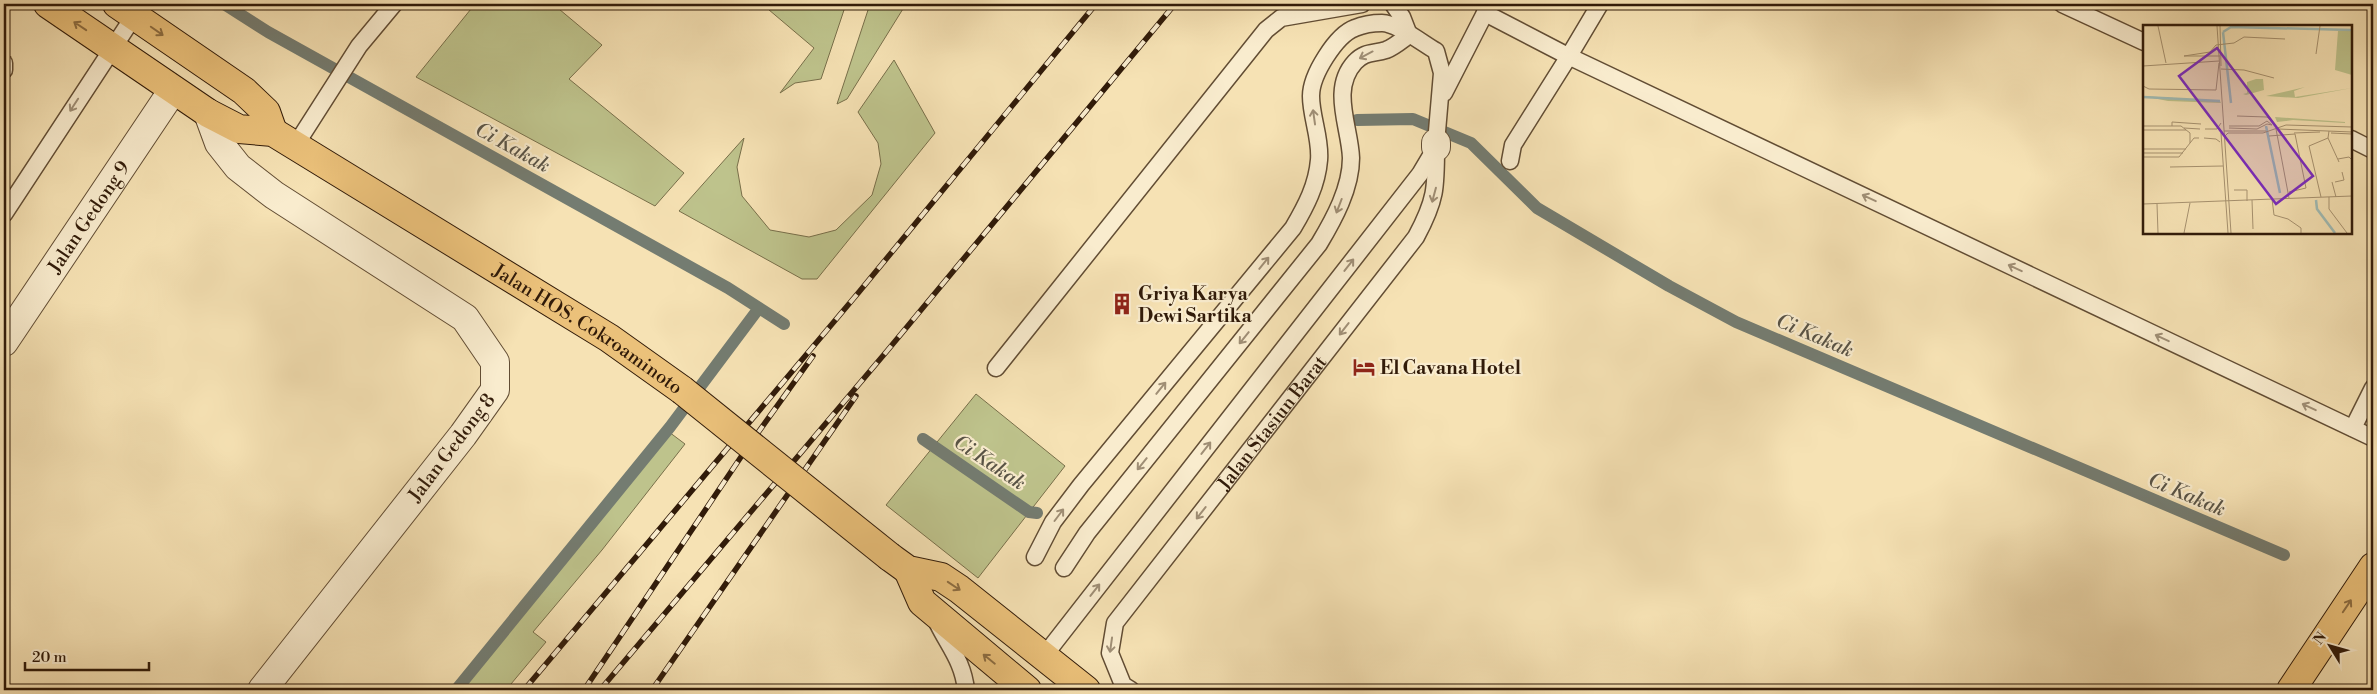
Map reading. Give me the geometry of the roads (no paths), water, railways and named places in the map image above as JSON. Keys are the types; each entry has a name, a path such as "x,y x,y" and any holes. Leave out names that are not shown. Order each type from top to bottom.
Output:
{"main road":[{"name":"Jalan HOS. Cokroaminoto","path":"48,4 208,113 239,129 284,139 609,338 682,390 899,563 941,577 1086,690"},
{"path":"125,10 244,91 266,112 284,139"},
{"name":"Jalan HOS. Cokroaminoto","path":"899,563 922,602 933,613 1027,690"},
{"path":"2291,690 2373,567"}],"street":[{"name":"Jalan Gedong 9","path":"4,342 173,90"},
{"name":"Jalan Gedong 8","path":"208,113 219,143 238,167 274,195 465,318 495,362 495,390 463,435 262,690"}],"lane":[{"path":"284,139 315,114 359,46 394,4"},
{"path":"996,368 1266,30 1281,18 1362,4"},
{"path":"1393,4 1402,17 1409,35"},
{"path":"1510,161 1513,144 1600,4"},
{"path":"2062,4 2143,42"},
{"path":"1490,7 1569,56 2373,438"},
{"name":"Jalan Stasiun Barat","path":"1131,690 1123,685 1110,652 1115,623 1416,237 1430,212 1436,188 1436,145 1439,107 1490,7"},
{"path":"4,214 113,47 125,10"},
{"path":"1035,557 1053,522 1075,493 1293,228 1306,206 1315,183 1320,158 1310,94 1317,67 1335,45 1354,28 1382,23 1397,27 1436,51 1442,73 1439,107"},
{"path":"1064,568 1087,533 1319,244 1334,219 1345,191 1351,159 1342,96 1354,62 1368,52 1386,50 1409,35"},
{"path":"4,63 4,70"},
{"path":"2352,140 2373,150"},
{"name":"Jalan Stasiun Barat","path":"1044,656 1420,174 1436,145"},
{"path":"2353,428 2373,388"},
{"path":"933,613 956,653 963,673 966,690"}],"waterway":[{"name":"Ci Kakak","path":"224,4 268,32 728,288 784,324"},
{"name":"Ci Kakak","path":"1357,120 1413,119 1471,143 1537,208 1669,286 1736,322 2284,555"},
{"path":"456,690 670,427 759,308"},
{"name":"Ci Kakak","path":"923,439 1029,512 1037,513"}],"railway":[{"path":"524,690 859,292 1096,4"},
{"path":"600,690 887,351 1175,4"},
{"path":"584,690 747,448 813,356"},
{"path":"652,690 856,396"}],"place":[{"name":"Griya Karya Dewi Sartika","path":"1122,304"},
{"name":"El Cavana Hotel","path":"1364,367"}]}
